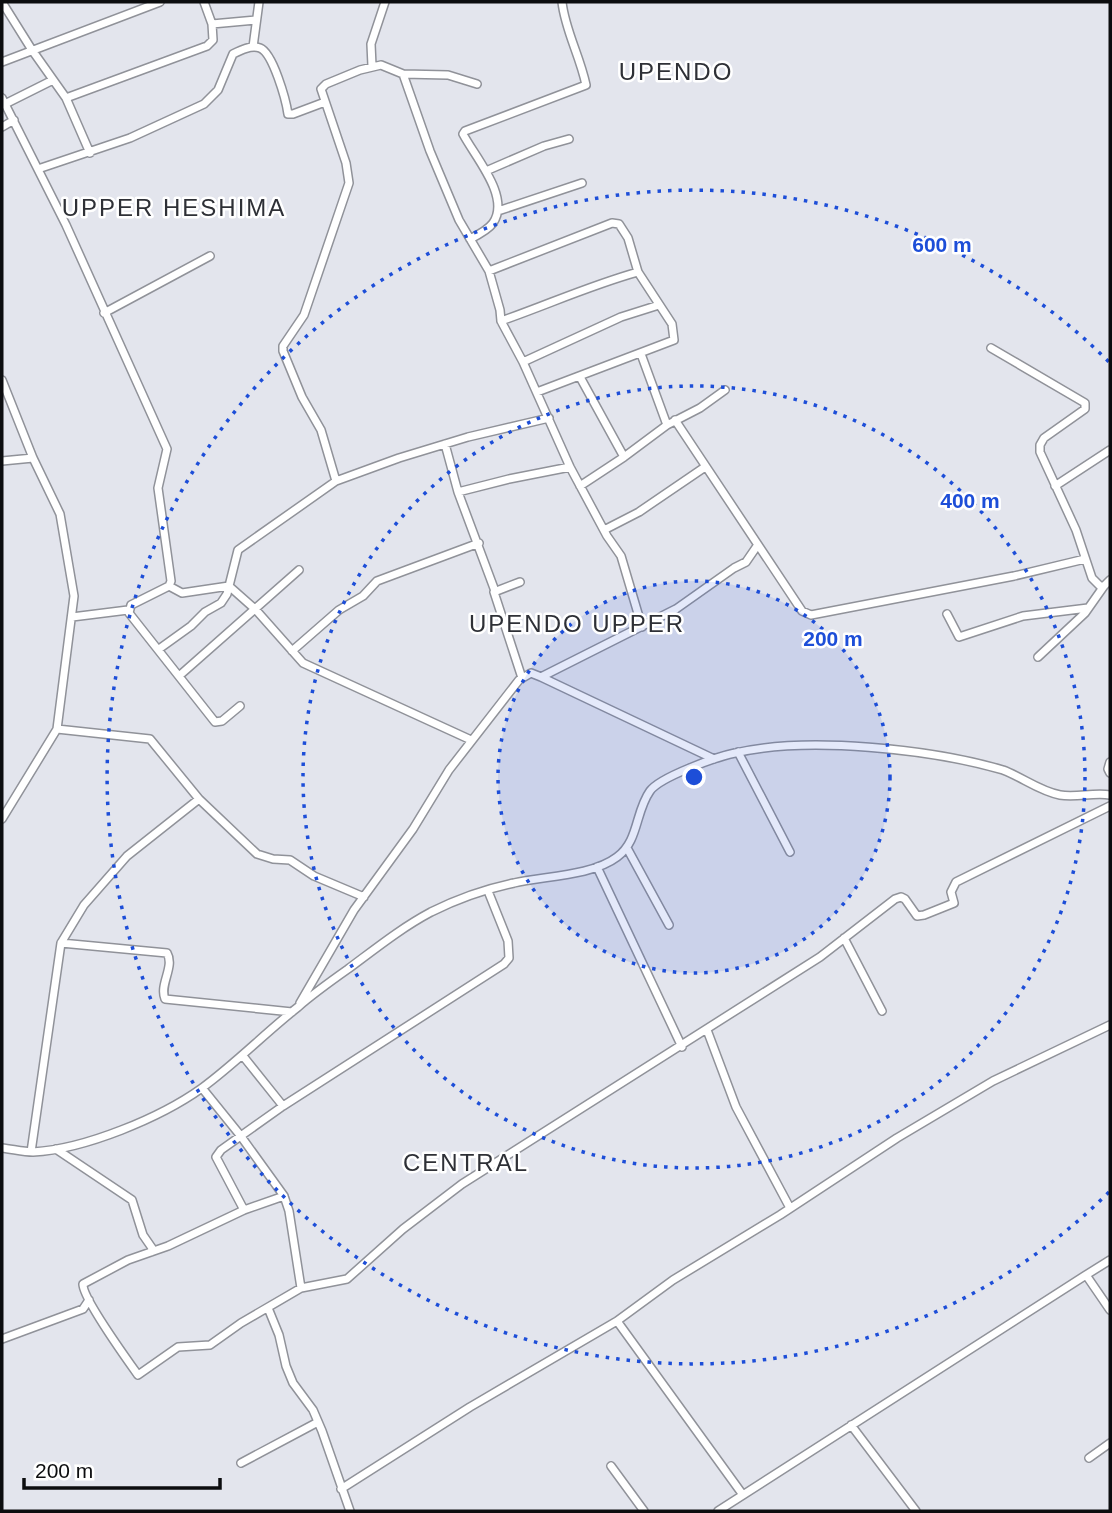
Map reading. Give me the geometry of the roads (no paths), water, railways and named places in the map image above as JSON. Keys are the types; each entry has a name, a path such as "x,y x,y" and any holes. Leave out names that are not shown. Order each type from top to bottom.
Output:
{"street":[{"path":"2,2 66,98 90,153"},
{"path":"2,62 160,2"},
{"path":"66,98 207,46 213,40 212,24 204,2"},
{"path":"253,47 259,2"},
{"path":"372,66 371,44 385,2"},
{"path":"471,239 492,224 498,211 496,189 463,134 465,131 586,85 563,14 562,2"},
{"path":"212,24 256,20"},
{"path":"38,169 90,153 204,104 218,90 233,54 253,47 262,48 269,57 288,114 325,102"},
{"path":"336,481 321,430 302,397 283,351 283,346 304,315 349,183 346,163 321,89 326,84 381,65 403,74 448,75 477,84"},
{"path":"403,74 430,151 459,220 489,271 501,321 523,362 570,467 621,556 633,588 642,627"},
{"path":"53,80 3,101 66,225 167,449 158,488 171,573 169,586"},
{"path":"2,127 14,120"},
{"path":"486,171 544,146 569,139"},
{"path":"498,211 582,183"},
{"path":"489,271 612,223 619,224 628,238 638,272 659,300 659,305 672,324 674,341 537,392"},
{"path":"104,313 210,256"},
{"path":"501,321 602,282 638,272"},
{"path":"523,362 621,317 659,305"},
{"path":"991,348 1085,403 1085,409 1044,438 1040,452 1076,530 1096,584 1107,583"},
{"path":"640,354 667,425"},
{"path":"580,377 624,457"},
{"path":"2,380 33,458 60,514 74,596 57,729 2,819"},
{"path":"580,486 667,425 700,408 725,390"},
{"path":"159,649 191,626 205,612 221,603 227,594 238,550 336,481 446,444 549,418"},
{"path":"675,420 802,611 811,615 1014,576 1085,559"},
{"path":"446,444 458,492 479,543 522,678"},
{"path":"1055,486 1110,450"},
{"path":"2,461 33,458"},
{"path":"458,492 570,467"},
{"path":"604,530 639,512 705,467"},
{"path":"292,652 338,610 363,596 377,581 479,543"},
{"path":"541,677 676,609 746,562 757,546"},
{"path":"179,676 299,570"},
{"path":"495,591 520,582"},
{"path":"1038,657 1088,608 1107,583"},
{"path":"169,586 182,593 229,586"},
{"path":"128,610 131,605 169,586"},
{"path":"229,586 256,610 303,663 471,740"},
{"path":"947,614 959,637 1023,615 1088,608"},
{"path":"72,617 128,610"},
{"path":"128,610 215,722 222,721 240,706"},
{"path":"295,1009 364,897 471,740 511,688 522,678 531,673 541,677 714,759"},
{"path":"57,729 149,738 199,799 257,854 290,860 314,876 364,897"},
{"path":"2,1148 31,1152 105,1137 180,1102 243,1056 295,1009 388,939 427,914 454,901 511,884 597,867 616,858 627,848 650,790 659,783 714,759 738,752 811,744 900,751 965,761 1006,771 1048,792 1063,796 1110,794"},
{"path":"738,752 790,852"},
{"path":"1110,762 1110,773"},
{"path":"31,1152 61,943 84,905 127,856 199,799"},
{"path":"284,1196 244,1210 168,1246 128,1260 83,1283 82,1289 111,1338 138,1376 178,1347 210,1345 241,1323 301,1288 347,1279 403,1230 462,1184 682,1047 820,957 884,907 901,898 917,916 947,907 954,903 951,892 956,882 1110,806"},
{"path":"627,848 669,925"},
{"path":"597,867 682,1047"},
{"path":"244,1210 216,1157 240,1135 504,964 509,958 510,947 488,891"},
{"path":"844,939 882,1010"},
{"path":"61,943 167,953 170,961 163,991 165,999 295,1009"},
{"path":"341,1489 470,1407 617,1321 673,1280 897,1138 993,1081 1110,1025"},
{"path":"707,1030 736,1107 790,1208"},
{"path":"243,1056 284,1106"},
{"path":"202,1088 284,1196 289,1211 301,1288"},
{"path":"56,1149 132,1200 143,1235 152,1252"},
{"path":"718,1511 1110,1261"},
{"path":"1086,1275 1110,1310"},
{"path":"2,1339 83,1309 89,1300"},
{"path":"268,1308 279,1335 286,1366 293,1383 318,1422 349,1511"},
{"path":"617,1321 743,1495"},
{"path":"241,1463 318,1422"},
{"path":"851,1425 916,1511"},
{"path":"1089,1458 1110,1443"},
{"path":"611,1466 644,1511"}],"district":[{"name":"UPENDO","path":"676,71"},
{"name":"UPPER HESHIMA","path":"174,207"},
{"name":"UPENDO UPPER","path":"577,623"},
{"name":"CENTRAL","path":"466,1162"}]}
